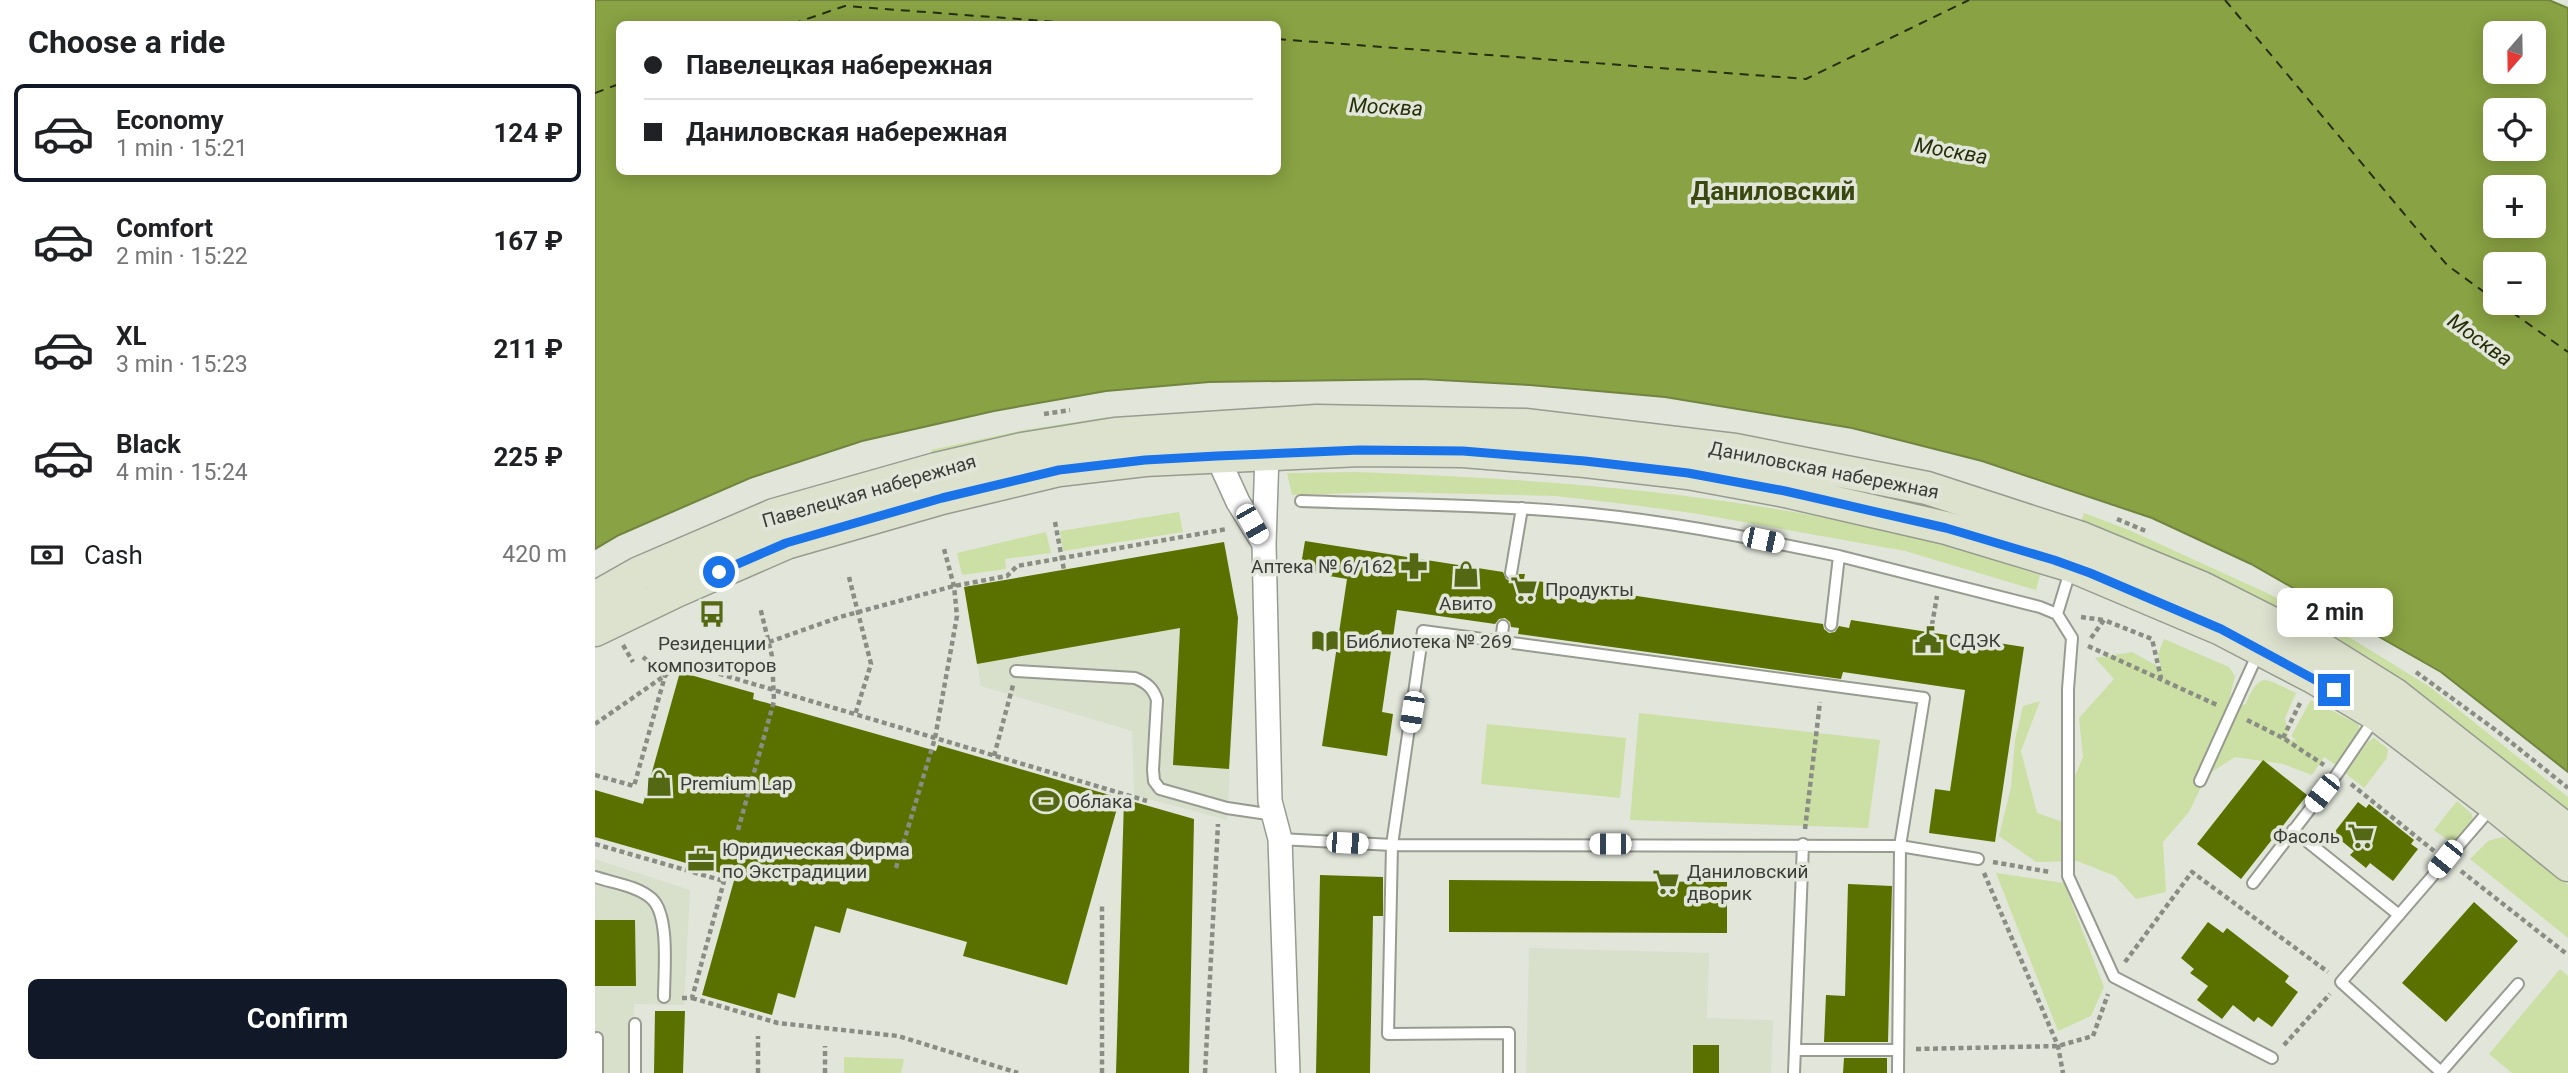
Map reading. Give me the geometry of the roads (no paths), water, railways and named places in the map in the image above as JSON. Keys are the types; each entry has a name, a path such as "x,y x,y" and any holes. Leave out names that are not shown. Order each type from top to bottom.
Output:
{"main road":[{"name":"Даниловская набережная","path":"1115,434 1317,421 1525,425 1735,450 1927,488 2063,532 2150,565 2225,599 2317,646 2385,705 2502,794 2568,831"},
{"name":"Павелецкая набережная","path":"595,598 639,573 774,515 936,469 1022,449 1115,434"},
{"name":"Даниловская набережная","path":"1145,460 1360,450 1463,451 1688,473 1785,491 1946,528 2072,566 2221,629 2385,705"},
{"name":"Павелецкая набережная","path":"595,630 786,543 942,498 1059,470 1145,460"},
{"name":"Даниловская набережная","path":"2502,794 2568,865"}],"street":[{"path":"1267,454 1258,534 1270,801 1280,839 1287,1073"},
{"path":"1217,456 1238,502 1258,534"}],"lane":[{"path":"1301,501 1522,508 1632,519 1737,535 1839,556 2040,607 2057,614 2072,638 2068,689 2068,876 2114,977 2272,1058"},
{"path":"1511,573 1522,508"},
{"path":"1831,625 1839,556"},
{"path":"2057,614 2072,566"},
{"path":"1501,642 1503,626"},
{"path":"1509,1073 1509,1033 1388,1034 1392,845 1423,631 1823,682 1924,698 1900,846 1898,1073"},
{"path":"2200,781 2260,648"},
{"path":"1016,671 1135,678 1147,683 1157,700 1153,770 1154,780 1160,789 1227,808 1274,815"},
{"path":"2253,883 2337,774 2385,705"},
{"path":"2502,794 2341,982 2441,1073 2518,984"},
{"path":"2293,830 2399,915"},
{"path":"1280,839 1392,845 1900,846 1979,859"},
{"path":"1794,1073 1803,844"},
{"path":"595,877 645,894 658,905 663,920 664,997"},
{"path":"635,1024 635,1073"},
{"path":"597,1038 597,1073"},
{"path":"1795,1050 1898,1050"}],"water":[{"name":"Москва","path":"595,0 2549,0 2568,8 2568,772 2441,672 2251,564 2152,518 1982,461 1852,428 1665,397 1421,379 1209,382 1106,391 994,411 862,441 750,478 619,535 595,549"}],"place":[{"name":"Аптека № 6/162","path":"1414,566"},
{"name":"Авито","path":"1466,574"},
{"name":"Продукты","path":"1524,589"},
{"name":"Резиденции композиторов","path":"712,614"},
{"name":"СДЭК","path":"1928,640"},
{"name":"Библиотека № 269","path":"1325,641"},
{"name":"Premium Lap","path":"659,783"},
{"name":"Облака","path":"1046,801"},
{"name":"Фасоль","path":"2361,836"},
{"name":"Юридическая Фирма по Экстрадиции","path":"701,860"},
{"name":"Даниловский дворик","path":"1666,882"}],"district":[{"name":"Даниловский","path":"1773,191"}]}
